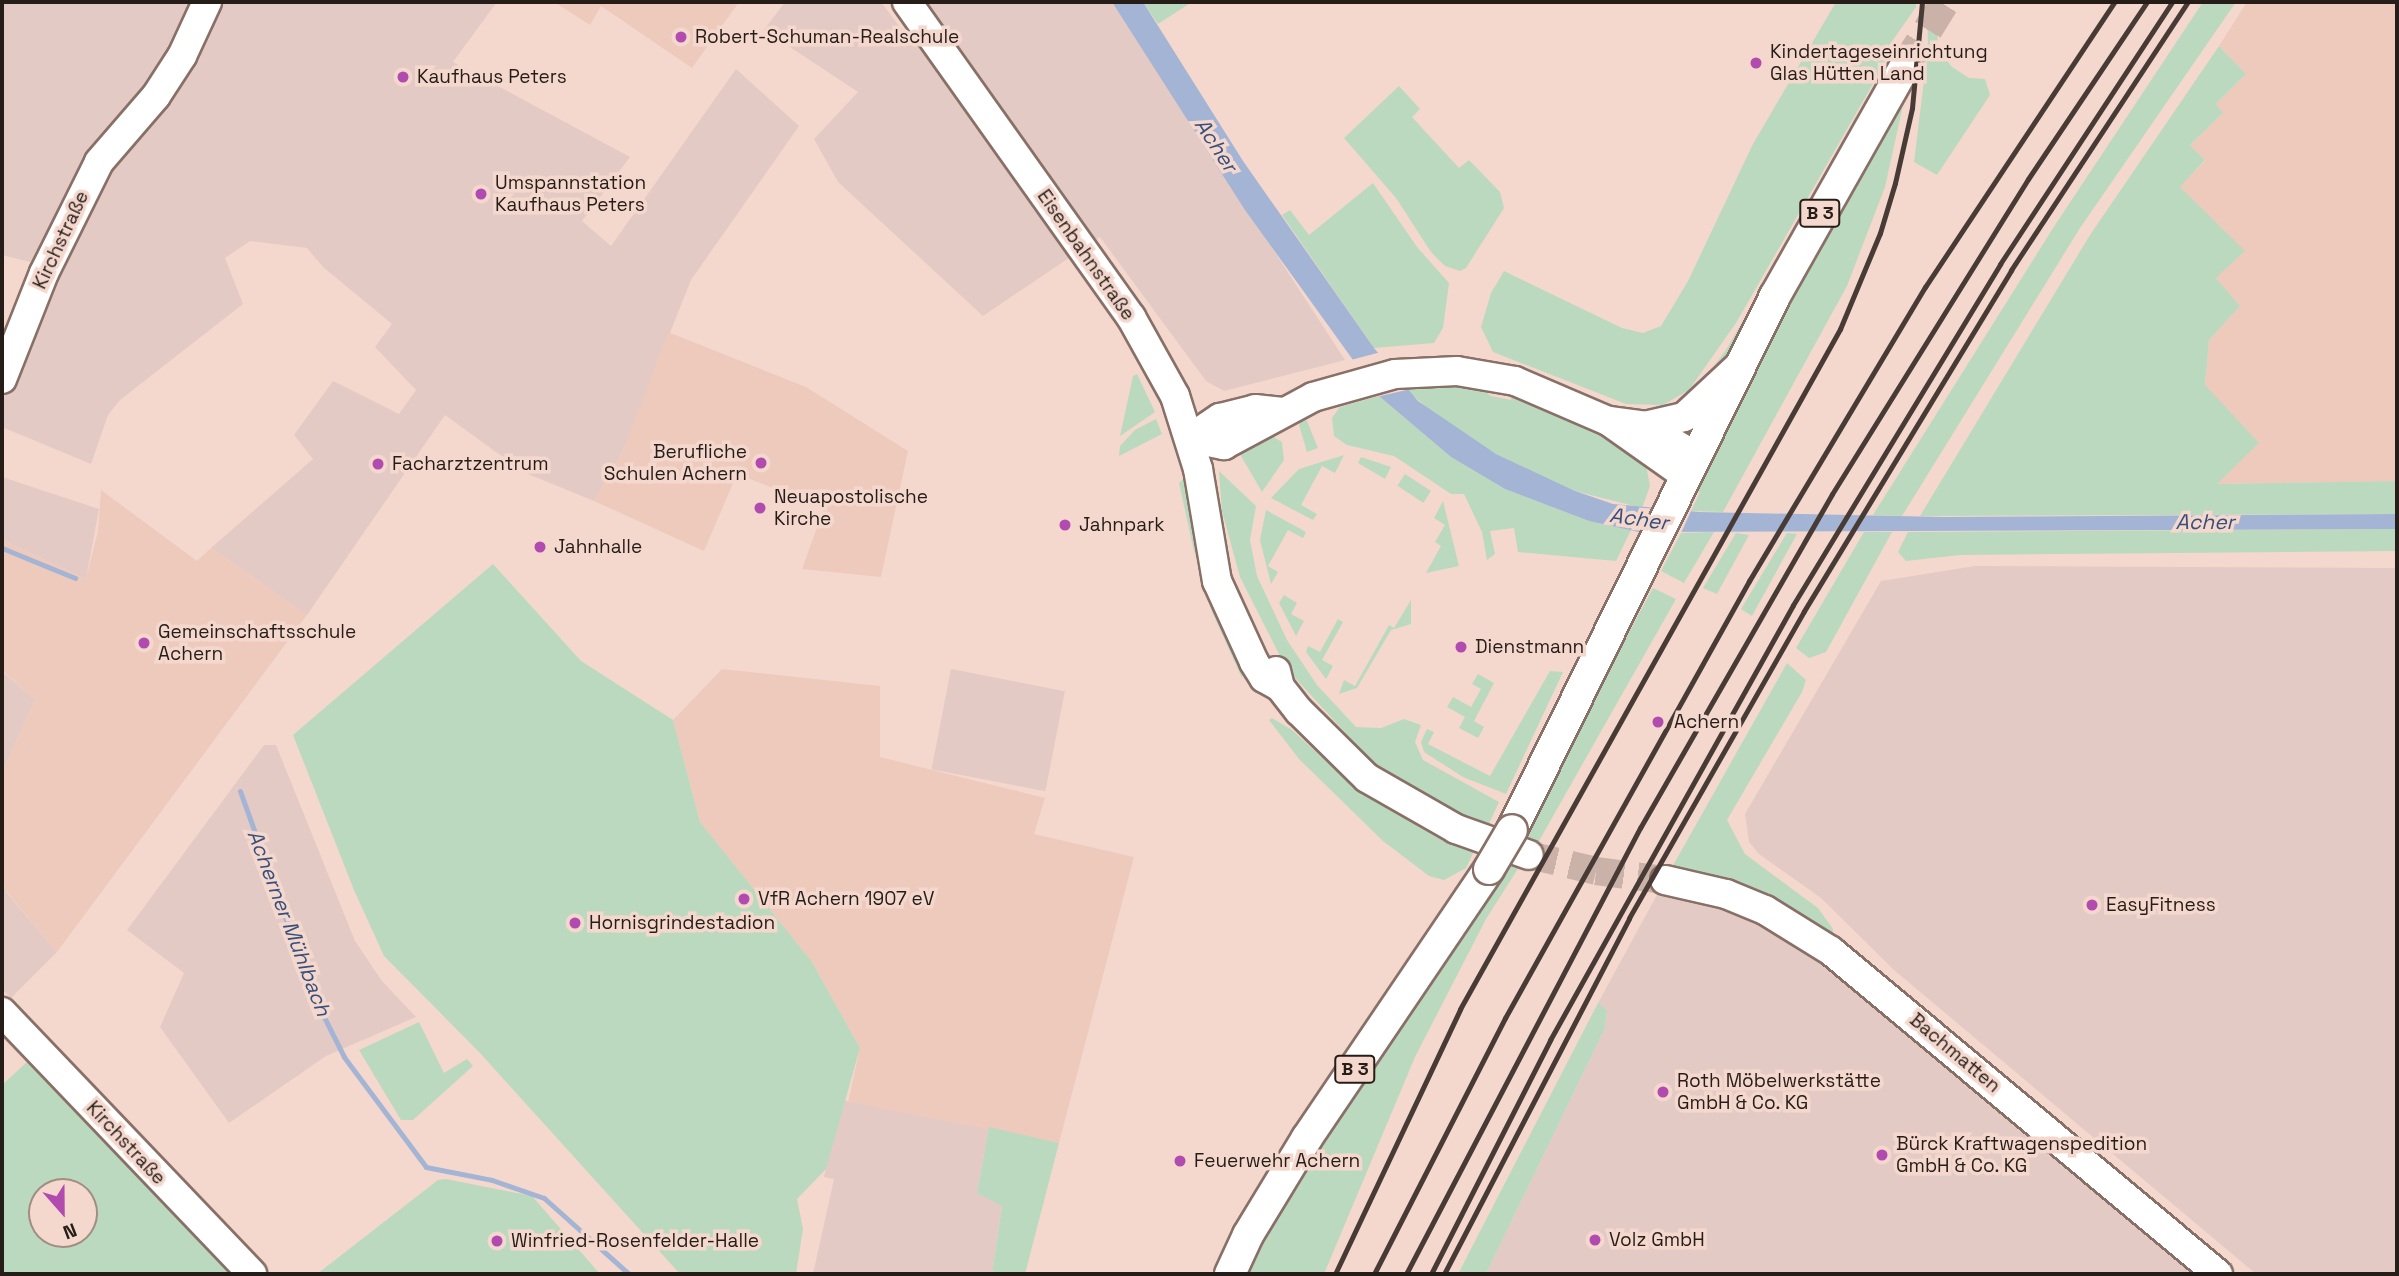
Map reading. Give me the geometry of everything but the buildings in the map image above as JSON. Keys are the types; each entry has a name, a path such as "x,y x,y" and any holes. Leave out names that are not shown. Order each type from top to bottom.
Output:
{"main road":[{"name":"B 3","path":"1230,1274 1248,1235 1307,1138 1489,869 1512,830 1805,240 1904,68"}],"street":[{"name":"Kirchstraße","path":"2,379 75,206 99,162 142,113 182,56 207,2"},
{"name":"Eisenbahnstraße","path":"907,2 1130,317 1175,396 1190,438 1212,533 1274,662 1280,687 1333,749 1367,778 1456,829 1529,855"},
{"path":"1608,421 1645,426 1684,417 1743,362"},
{"path":"1190,438 1224,445 1283,412 1349,386 1433,370 1515,381 1608,421 1691,466"},
{"path":"1645,426 1691,466"},
{"name":"Bachmatten","path":"1665,880 1726,894 1765,910 1831,951 2218,1274"},
{"name":"Kirchstraße","path":"2,1012 252,1274"}],"shaded area":[{"path":"2,2 497,2 453,62 630,157 582,221 611,246 736,69 799,126 691,280 622,453 594,501 528,474 531,469 500,455 445,415 307,615 211,548 313,459 294,435 333,381 399,414 416,390 375,347 392,324 323,267 307,248 250,241 225,258 243,304 120,400 108,415 91,464 2,427 2,389 43,265 2,255"},
{"name":"Robert-Schuman-Realschule","path":"554,2 739,2 692,68 601,6 590,25"},
{"path":"785,2 881,2 915,47 940,31 920,2 1112,2 1345,360 1224,391 1206,381 1100,237 983,316 838,182 814,139 858,92 764,30"},
{"path":"2247,2 2397,2 2397,481 2216,484 2205,386 2209,340 2240,306 2216,278 2179,187 2205,161 2190,145 2222,114 2215,105 2246,74 2219,46"},
{"name":"Berufliche Schulen Achern","path":"668,332 806,387 908,451 881,577 802,569 824,508 737,474 704,551 594,501 622,453"},
{"path":"2,477 99,509 86,579 2,540"},
{"name":"Gemeinschaftsschule Achern","path":"101,490 197,561 211,548 307,615 57,952 7,892 2,880 2,773 35,700 2,670 2,540 86,579 98,531"},
{"path":"1975,566 2397,568 2397,1274 2256,1274 1894,970 1821,898 1759,854 1749,842 1745,814 1881,581"},
{"path":"722,669 880,686 880,757 1045,798 1034,834 1134,857 1059,1143 848,1102 860,1048 812,962 700,822 673,720"},
{"path":"951,669 1065,691 1045,791 932,769"},
{"path":"2,671 35,700 2,773"},
{"path":"264,745 276,745 355,941 382,981 416,1017 326,1056 229,1123 160,1027 184,973 127,930"},
{"path":"2,880 7,893 57,952 11,998 2,989"},
{"path":"1659,891 1737,909 1825,961 2200,1274 1486,1274 1605,1028 1607,1011 1598,1003"},
{"path":"842,1100 989,1127 977,1193 1002,1205 992,1274 813,1274 834,1179 824,1177"}],"green space":[{"path":"1143,2 1192,2 1158,24"},
{"path":"1836,2 1916,2 1916,7 1886,50 1890,54 1736,323 1689,390 1663,405 1626,404 1493,352 1481,327 1491,293 1504,271 1622,328 1643,333 1661,326 1688,281 1753,144"},
{"path":"1927,2 1934,2 1939,50 1952,67 1969,78 1985,79 1990,95 1937,175 1914,162 1928,48"},
{"path":"2203,2 2236,2 2080,228 1902,516 1873,515 2055,225"},
{"path":"2219,46 2246,74 2216,104 2223,113 2190,145 2205,160 2180,187 2245,251 2216,278 2240,306 2209,340 2205,385 2259,443 2217,484 2397,481 2397,514 1920,516 2090,235"},
{"path":"1399,86 1420,109 1412,117 1459,168 1469,160 1500,192 1504,208 1466,268 1460,271 1445,266 1431,252 1396,198 1344,138"},
{"path":"1907,87 1885,187 1847,286 1723,512 1691,511 1700,492 1696,490 1785,302"},
{"path":"1827,174 1734,349 1699,395 1676,407 1693,394 1726,350"},
{"path":"1373,183 1417,247 1449,283 1443,328 1434,343 1374,348 1282,215 1290,210 1309,235"},
{"path":"1137,374 1155,412 1120,436 1133,376"},
{"path":"1451,383 1474,384 1491,396 1511,400 1512,391 1587,422 1645,460 1650,486 1642,508 1575,491 1496,454 1444,423 1407,390"},
{"path":"1379,396 1451,457 1505,489 1589,521 1631,530 1616,561 1518,552 1514,528 1490,531 1495,554 1487,560 1482,532 1464,494 1451,494 1394,456 1347,445 1334,436 1332,418 1340,407"},
{"path":"1156,419 1162,434 1119,456 1120,446 1135,430"},
{"path":"1302,419 1307,421 1318,448 1307,452 1299,425"},
{"path":"1270,435 1282,442 1284,460 1262,492 1237,449"},
{"path":"1344,455 1335,473 1322,466 1301,505 1317,514 1313,520 1271,498 1299,469"},
{"path":"1361,457 1391,467 1385,479 1358,463"},
{"path":"1219,471 1256,506 1250,540 1257,576 1287,640 1317,685 1356,727 1381,728 1404,719 1421,725 1415,742 1423,760 1499,802 1486,830 1375,765 1286,668 1240,577 1222,511"},
{"path":"1405,474 1431,491 1423,503 1397,486"},
{"path":"1185,477 1245,667 1242,678 1212,612 1193,547 1179,483"},
{"path":"1443,501 1459,566 1426,573 1441,546 1435,542 1445,525 1434,518"},
{"path":"1266,510 1306,532 1303,538 1288,530 1268,566 1278,572 1271,584 1260,540"},
{"path":"2397,529 2397,551 1960,555 1906,561 1898,552 1908,532"},
{"path":"1714,532 1684,583 1661,571 1681,533"},
{"path":"1864,532 1892,532 1826,652 1809,658 1796,648"},
{"path":"1736,533 1749,535 1717,594 1703,588"},
{"path":"1787,533 1797,534 1752,616 1741,609"},
{"name":"Hornisgrindestadion","path":"493,564 581,661 673,720 700,822 812,962 860,1048 826,1169 797,1199 803,1229 796,1274 680,1274 480,1053 384,956 354,890 293,735"},
{"path":"1653,588 1676,599 1535,848 1522,841 1555,769"},
{"path":"1284,595 1297,603 1291,614 1304,621 1296,636 1279,603"},
{"path":"1411,600 1411,624 1391,630 1357,688 1339,694 1344,680 1355,686 1389,625 1394,628"},
{"path":"1338,619 1343,622 1322,660 1333,666 1326,679 1306,652 1308,646 1320,652"},
{"path":"1787,663 1806,680 1802,692 1727,820 1745,854 1818,908 1833,929 1832,938 1671,869"},
{"path":"1550,671 1563,672 1506,794 1463,777 1424,752 1421,742 1427,729 1434,732 1428,744 1490,776"},
{"path":"1478,674 1494,683 1474,721 1484,727 1478,738 1459,728 1465,717 1447,707 1453,697 1471,707 1481,689 1472,684"},
{"path":"1272,718 1292,730 1356,788 1475,849 1466,868 1444,880 1429,876 1383,841 1299,759 1269,720"},
{"path":"1508,864 1519,867 1486,919 1415,1057 1324,1274 1240,1274 1255,1238"},
{"path":"1598,1003 1607,1010 1605,1028 1486,1274 1458,1274"},
{"path":"419,1022 444,1073 467,1059 473,1066 413,1120 401,1120 359,1050"},
{"path":"28,1061 230,1274 2,1274 2,1085"},
{"path":"989,1127 1059,1143 1025,1274 992,1274 1002,1206 977,1193"},
{"path":"446,1179 532,1196 600,1274 317,1274 438,1180"}],"water":[{"name":"Acher","path":"1112,2 1143,2 1243,161 1374,348 1418,401 1496,454 1575,491 1613,504 1699,512 1943,517 2397,514 2397,529 1639,532 1589,521 1505,489 1451,457 1379,396 1245,210"}],"pier":[{"path":"1381,352 1411,389 1376,397 1347,361"},
{"path":"1642,508 1691,511 1681,533 1631,530"}],"waterway":[{"name":"Acherner Mühlbach","path":"2,548 75,578"},
{"name":"Acherner Mühlbach","path":"240,791 313,995 344,1057 426,1167 492,1180 544,1198 629,1274"}],"tunnel":[{"path":"1904,68 1945,2"},
{"path":"1529,855 1596,871 1665,880"}],"railway":[{"path":"1335,1274 1460,1009 1840,329 1880,233 1895,183 1912,108 1922,2"},
{"path":"1374,1274 1505,1018 1749,581 1925,287 2114,2"},
{"path":"1406,1274 1640,828 1832,494 2028,179 2147,2"},
{"path":"1431,1274 1550,1040 1793,605 2000,264 2172,2"},
{"path":"1444,1274 1629,918 1804,611 2011,270 2188,2"}],"place":[{"name":"Robert-Schuman-Realschule","path":"681,37"},
{"name":"Kindertageseinrichtung Glas Hütten Land","path":"1756,63"},
{"name":"Kaufhaus Peters","path":"403,77"},
{"name":"Umspannstation Kaufhaus Peters","path":"481,194"},
{"name":"Berufliche Schulen Achern","path":"761,463"},
{"name":"Facharztzentrum","path":"378,464"},
{"name":"Neuapostolische Kirche","path":"760,508"},
{"name":"Jahnpark","path":"1065,525"},
{"name":"Jahnhalle","path":"540,547"},
{"name":"Gemeinschaftsschule Achern","path":"144,643"},
{"name":"Dienstmann","path":"1461,647"},
{"name":"Achern","path":"1658,722"},
{"name":"VfR Achern 1907 eV","path":"744,899"},
{"name":"EasyFitness","path":"2092,905"},
{"name":"Hornisgrindestadion","path":"575,923"},
{"name":"Roth Möbelwerkstätte GmbH & Co. KG","path":"1663,1092"},
{"name":"Bürck Kraftwagenspedition GmbH & Co. KG","path":"1882,1155"},
{"name":"Feuerwehr Achern","path":"1180,1161"},
{"name":"Volz GmbH","path":"1595,1240"},
{"name":"Winfried-Rosenfelder-Halle","path":"497,1241"}]}
